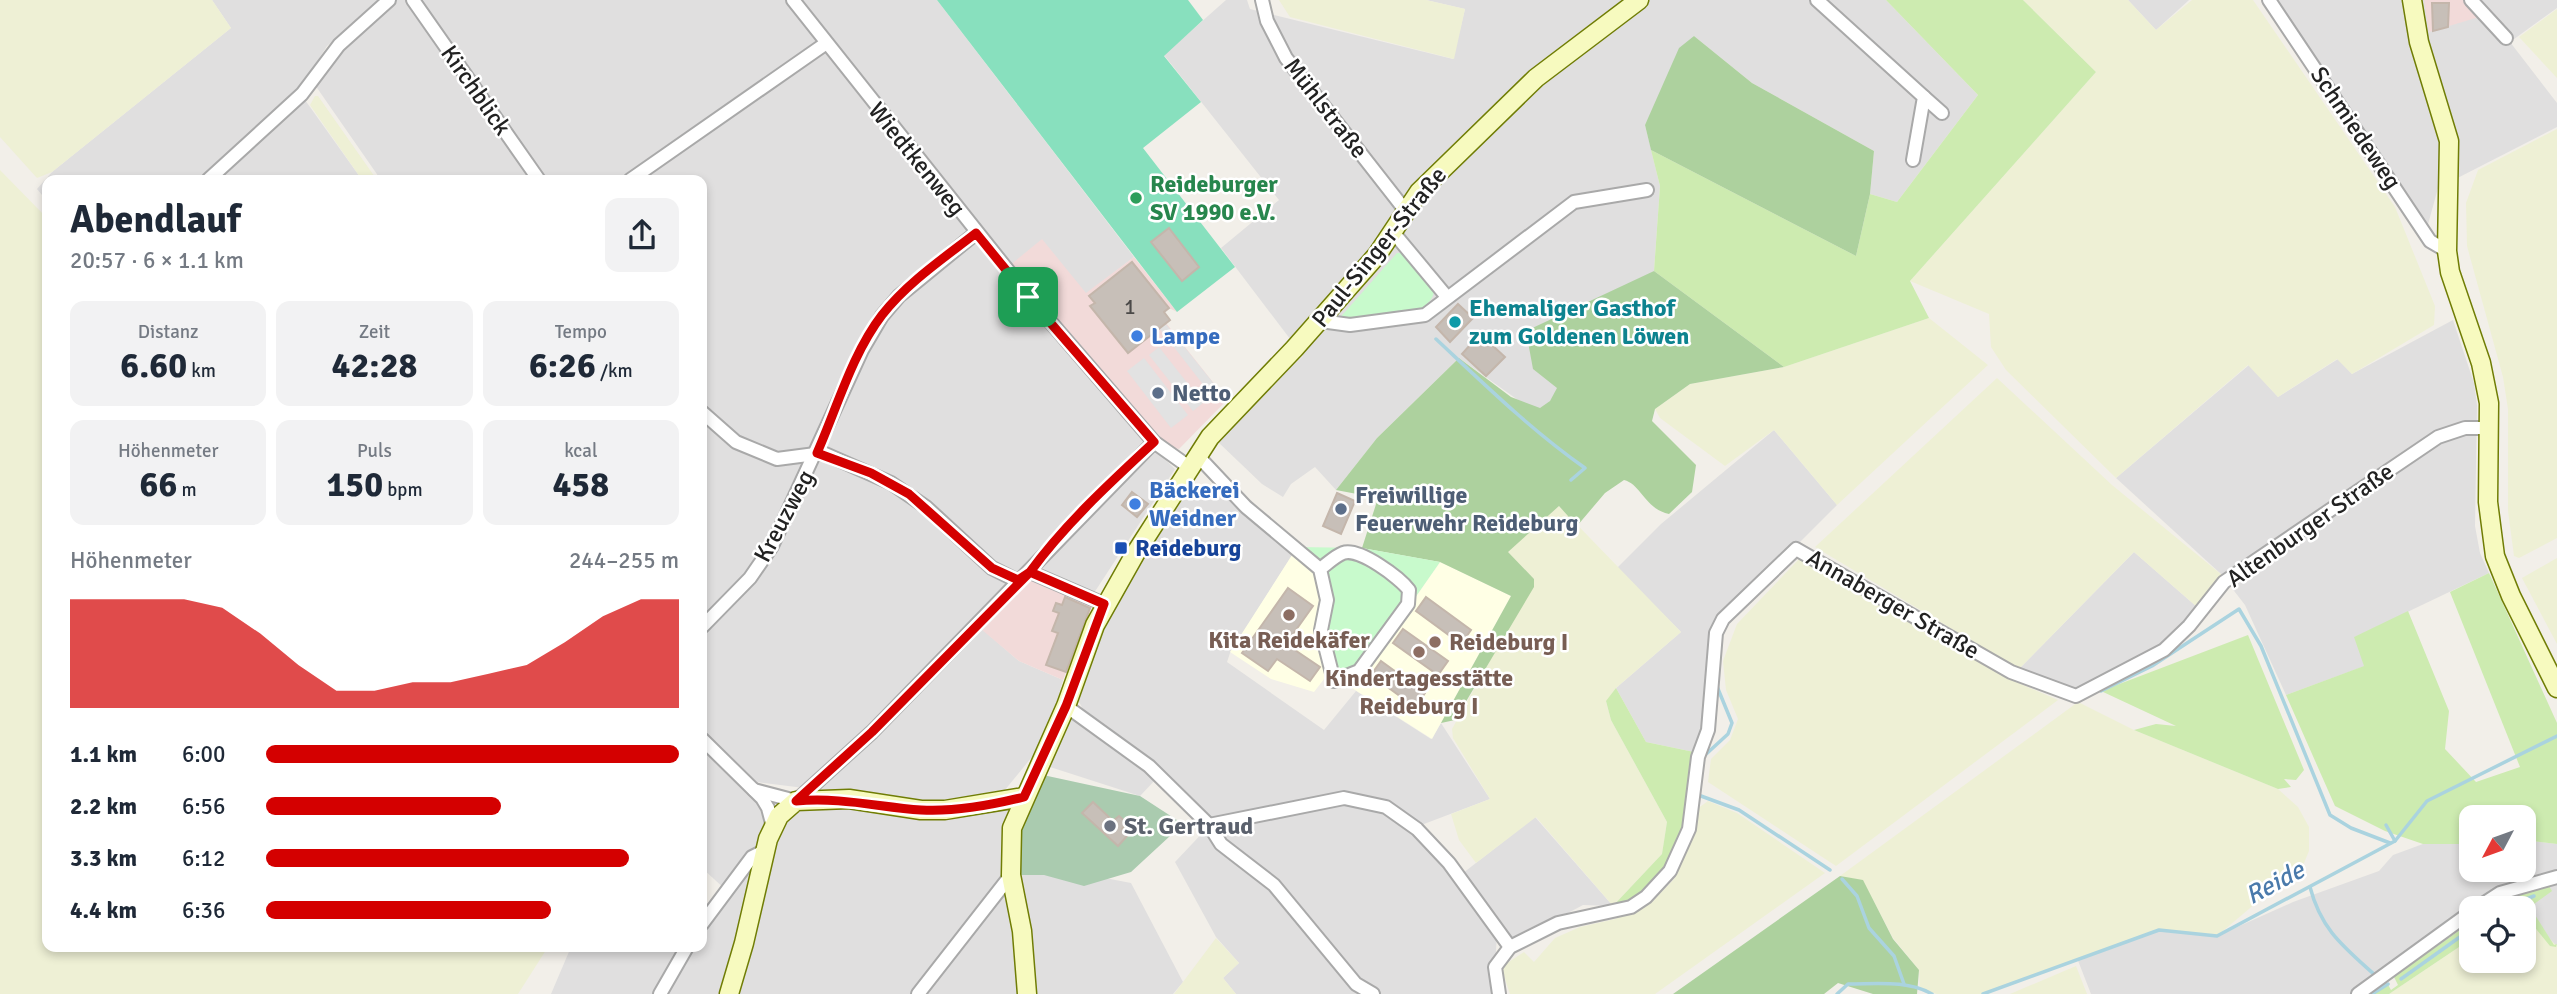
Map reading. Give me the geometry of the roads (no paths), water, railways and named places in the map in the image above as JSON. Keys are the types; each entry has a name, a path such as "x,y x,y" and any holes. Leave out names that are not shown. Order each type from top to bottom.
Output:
{"street":[{"path":"213,175 302,94 338,45 389,0"},
{"name":"Kirchblick","path":"413,0 536,175"},
{"name":"Wiedtkenweg","path":"793,0 976,233 1154,442 1193,461"},
{"name":"Mühlstraße","path":"1262,0 1267,21 1286,58 1405,210"},
{"name":"Paul-Singer-Straße","path":"1027,994 1022,932 1011,875 1012,828 1066,706 1104,604 1215,430 1323,317 1393,232 1405,210 1536,78 1639,0"},
{"path":"1817,0 1942,113"},
{"name":"Schmiedeweg","path":"2269,0 2430,241 2448,251"},
{"path":"2412,0 2419,42 2449,141 2448,251 2453,282 2481,363 2490,428 2488,502 2495,556 2511,596 2557,688"},
{"path":"2471,0 2506,38"},
{"path":"637,175 825,44"},
{"path":"1913,160 1924,97"},
{"path":"1323,317 1328,322 1350,325 1425,315 1573,202 1647,190"},
{"path":"1393,232 1447,297"},
{"name":"Kreuzweg","path":"707,622 750,578 789,515 862,350 881,316 899,296 976,233"},
{"path":"707,416 736,442 777,458 817,453 871,473 909,494 992,568 1018,580"},
{"name":"Altenburger Straße","path":"2076,696 2164,650 2189,626 2224,582 2438,437 2465,428 2490,428"},
{"path":"729,994 744,943 764,851 779,816 872,732 1154,442"},
{"path":"1193,461 1320,569 1327,600 1321,630 1334,681 1359,671 1408,604 1409,590 1399,578 1357,554 1343,553 1320,569"},
{"name":"Annaberger Straße","path":"1495,967 1510,947 1558,923 1631,907 1646,897 1670,871 1689,829 1698,757 1708,730 1716,633 1730,612 1796,549 2011,672 2076,696"},
{"path":"1030,572 1104,604"},
{"path":"1066,706 1149,766 1209,825 1221,844 1274,885 1356,984 1373,994"},
{"path":"707,744 754,790 768,808 773,827"},
{"path":"754,790 796,801 849,799 921,810 945,810 1024,797"},
{"path":"1209,825 1345,798 1386,807 1418,829 1449,863 1497,933 1510,947"},
{"path":"707,917 752,857 764,851"},
{"path":"918,994 1011,875"},
{"path":"2495,896 2557,877"},
{"path":"2358,994 2459,921"},
{"path":"1497,933 1495,967 1499,994"},
{"path":"660,994 684,952"}],"waterway":[{"path":"1436,339 1490,390 1585,468 1571,480"},
{"path":"2101,691 2152,666 2239,609 2261,646 2330,815 2351,828 2390,843"},
{"path":"1704,756 1728,734 1732,723 1716,684"},
{"name":"Reide","path":"1983,994 2159,930 2217,936 2395,841 2427,801 2557,736"},
{"path":"1701,796 1739,810 1830,870"},
{"path":"2386,825 2395,841"},
{"path":"1842,879 1857,896 1869,928 1894,956 1904,984"},
{"path":"2310,887 2320,915 2335,937 2376,976"},
{"path":"2401,979 2459,938"},
{"name":"Reide","path":"1837,994 1848,984 1881,983 1912,987 1932,994"},
{"path":"2372,994 2388,984"}],"place":[{"name":"Reideburger SV 1990 e.V.","path":"1136,198"},
{"name":"Ehemaliger Gasthof zum Goldenen Löwen","path":"1455,322"},
{"name":"Lampe","path":"1137,336"},
{"name":"Netto","path":"1158,393"},
{"name":"Bäckerei Weidner","path":"1135,504"},
{"name":"Freiwillige Feuerwehr Reideburg","path":"1341,509"},
{"name":"Reideburg","path":"1121,548"},
{"name":"Kita Reidekäfer","path":"1289,615"},
{"name":"Reideburg I","path":"1435,642"},
{"name":"Kindertagesstätte Reideburg I","path":"1419,652"},
{"name":"St. Gertraud","path":"1110,826"}]}
